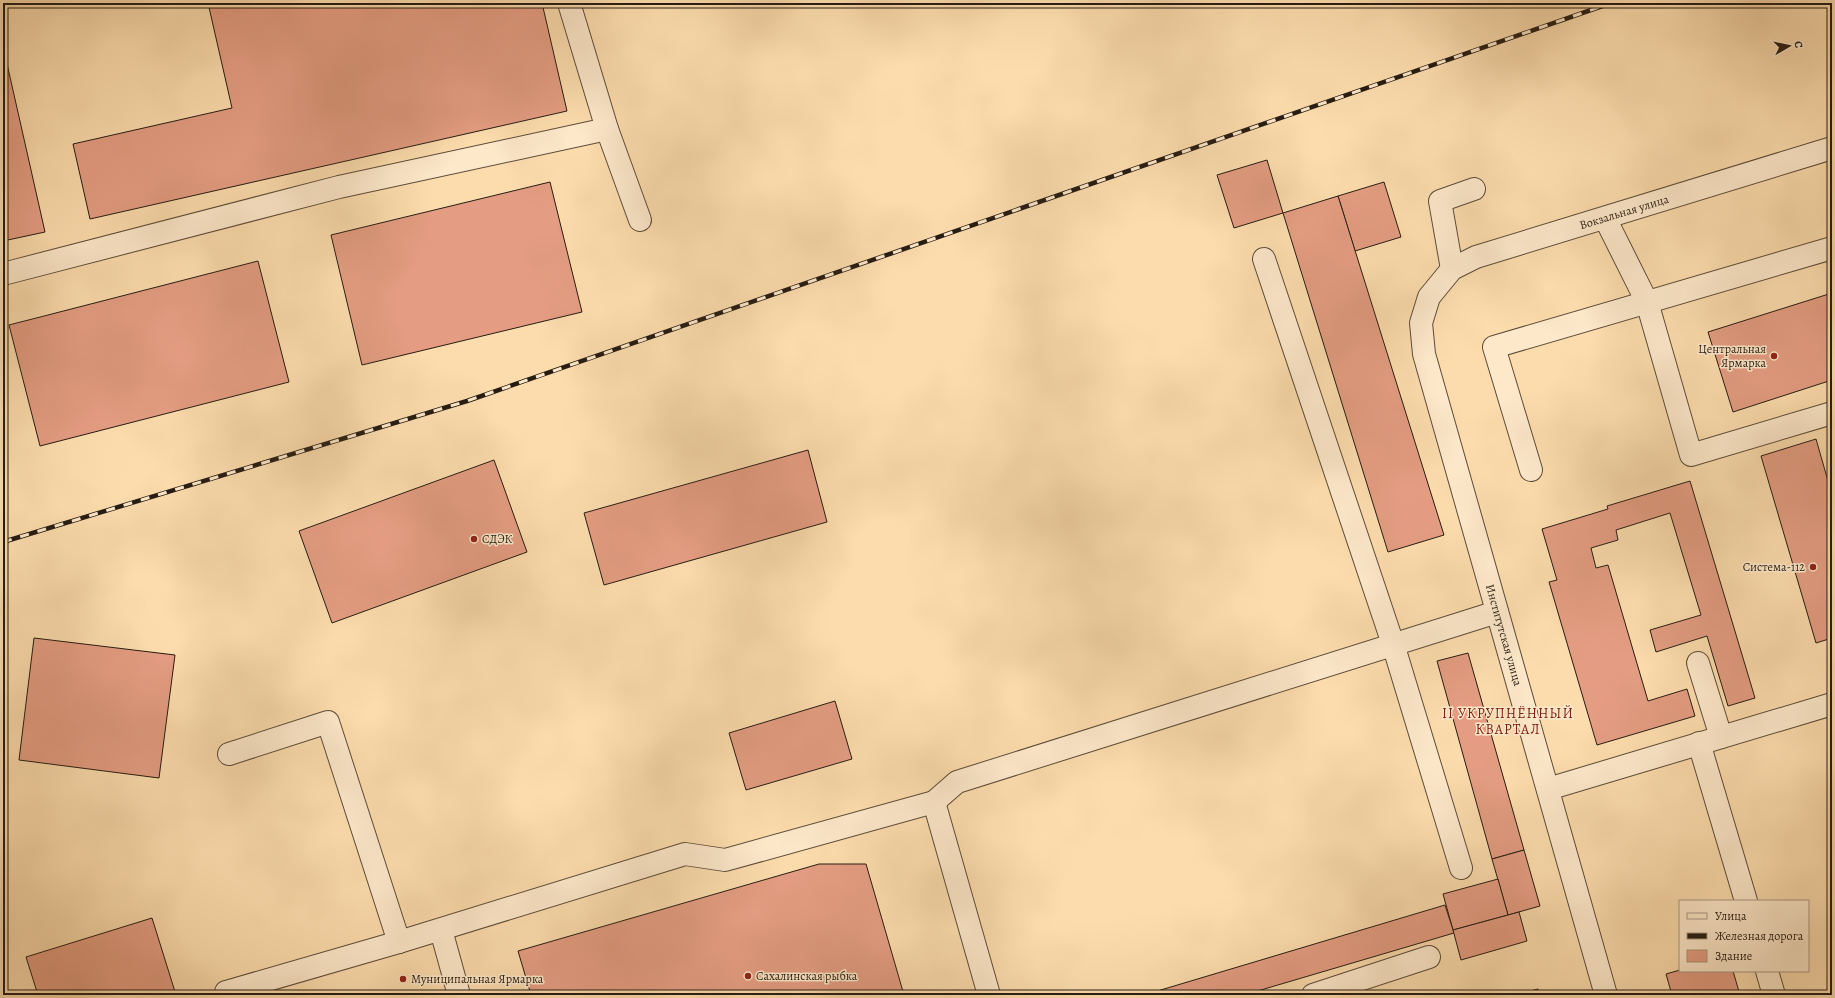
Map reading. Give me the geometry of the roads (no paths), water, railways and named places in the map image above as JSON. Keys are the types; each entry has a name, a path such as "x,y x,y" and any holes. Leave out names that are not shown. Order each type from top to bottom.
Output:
{"street":[{"path":"569,3 607,129 640,220"},
{"path":"3,274 339,187 607,129"},
{"name":"Вокзальная улица","path":"1429,297 1452,269 1476,257 1832,148"},
{"path":"1452,269 1440,201 1474,189"},
{"path":"1605,218 1647,302 1691,454 1832,413"},
{"path":"1531,470 1494,347 1832,248"},
{"path":"1264,259 1393,644 1461,868"},
{"name":"Институтская улица","path":"1429,297 1422,323 1424,354 1606,995"},
{"path":"227,995 226,992 441,930 685,854 725,860 934,802 957,782 1497,612"},
{"path":"1698,663 1720,737"},
{"path":"1548,789 1832,704"},
{"path":"229,754 328,722 399,942"},
{"path":"1699,743 1746,900"},
{"path":"934,802 989,995"},
{"path":"441,930 459,995"},
{"path":"1313,995 1429,957"},
{"path":"1767,972 1774,995"}],"railway":[{"path":"3,542 467,401 1611,3"}],"place":[{"name":"Центральная Ярмарка","path":"1774,356"},
{"name":"СДЭК","path":"474,539"},
{"name":"Система-112","path":"1813,567"},
{"name":"Сахалинская рыбка","path":"748,976"},
{"name":"Муниципальная Ярмарка","path":"403,979"}],"district":[{"name":"II УКРУПНЁННЫЙ КВАРТАЛ","path":"1508,722"}]}
